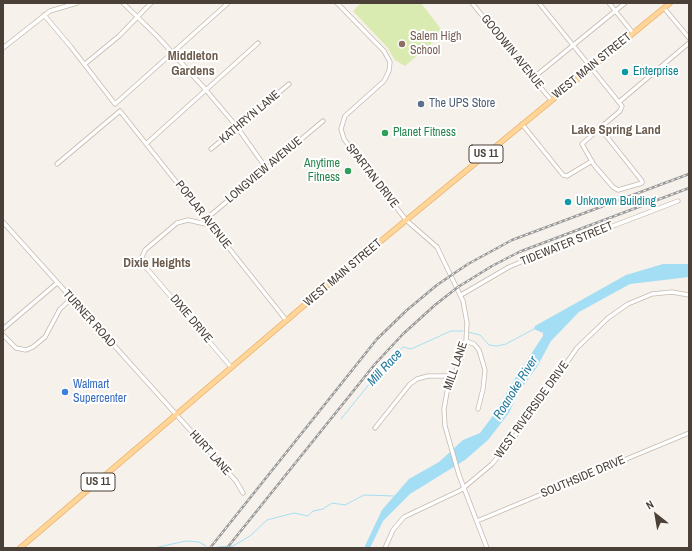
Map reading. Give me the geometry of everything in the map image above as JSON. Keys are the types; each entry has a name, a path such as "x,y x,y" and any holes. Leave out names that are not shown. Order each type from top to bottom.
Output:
{"main road":[{"name":"WEST MAIN STREET","path":"20,548 286,320 670,3"}],"street":[{"path":"3,48 56,5 78,3"},
{"path":"123,3 206,90 237,127 266,168"},
{"path":"85,64 119,36 151,3"},
{"name":"SPARTAN DRIVE","path":"337,3 384,51 390,62 389,71 384,81 345,116 341,125 342,134 360,162 406,220"},
{"name":"GOODWIN AVENUE","path":"472,3 551,100"},
{"path":"539,3 574,45 619,102 622,108 582,143 583,148 616,190 622,190 642,182 600,128"},
{"path":"609,3 633,33"},
{"path":"533,78 625,3"},
{"path":"44,15 85,64 115,104 227,4"},
{"path":"664,8 689,38"},
{"path":"146,143 258,43"},
{"path":"619,102 689,43"},
{"name":"KATHRYN LANE","path":"211,149 289,84"},
{"name":"POPLAR AVENUE","path":"57,164 120,110 286,320"},
{"name":"LONGVIEW AVENUE","path":"206,219 323,121"},
{"path":"522,124 563,175 567,176 592,161"},
{"name":"TIDEWATER STREET","path":"461,295 509,267 678,201"},
{"name":"DIXIE DRIVE","path":"211,225 188,220 181,221 171,227 141,254 142,262 231,367"},
{"name":"MILL LANE","path":"406,220 434,244 461,295 466,316 466,341 461,359 447,392 444,409 445,426 450,449 487,548"},
{"name":"TURNER ROAD","path":"3,222 175,415"},
{"path":"3,329 57,283"},
{"name":"WEST RIVERSIDE DRIVE","path":"385,548 393,530 404,517 464,488 484,472 501,455 577,348 608,318 628,304 652,294 672,292 689,295"},
{"path":"3,335 16,348 26,350 33,347 45,337 60,309 71,299"},
{"path":"466,341 474,344 479,350 485,370 483,389 478,409"},
{"path":"375,428 413,382 424,377 453,376"},
{"name":"HURT LANE","path":"175,415 236,481 243,493"},
{"name":"SOUTHSIDE DRIVE","path":"477,521 689,433"}],"green space":[{"name":"Salem High School","path":"361,3 421,3 444,33 405,66 395,60 387,47 353,11"}],"water":[{"name":"Roanoke River","path":"663,264 689,264 689,277 630,284 579,312 551,341 537,367 518,393 509,413 488,440 465,460 410,494 383,521 370,548 364,548 382,510 409,479 439,462 463,440 480,433 492,417 517,375 543,336 543,333 534,329 535,326 626,275"}],"waterway":[{"name":"Mill Race","path":"468,332 480,335 489,345 497,346 506,344 534,329"},
{"name":"Mill Race","path":"341,419 383,367 403,347 411,349 451,331 463,331"},
{"name":"Mill Race","path":"218,547 233,546 250,536 267,520 294,513 308,516 313,511 323,509 332,503 345,505 364,495 394,496"},
{"name":"Mill Race","path":"154,548 186,541 199,542 206,546"}],"railway":[{"path":"210,548 377,339 407,310 437,285 468,264 512,240 689,174"},
{"path":"227,548 375,364 403,334 435,305 458,287 492,266 519,252 689,188"}],"place":[{"name":"Salem High School","path":"402,44"},
{"name":"Enterprise","path":"625,72"},
{"name":"The UPS Store","path":"421,104"},
{"name":"Planet Fitness","path":"385,133"},
{"name":"Anytime Fitness","path":"348,171"},
{"name":"Unknown Building","path":"568,202"},
{"name":"Walmart Supercenter","path":"65,392"}],"district":[{"name":"Middleton Gardens","path":"193,64"},
{"name":"Lake Spring Land","path":"616,131"},
{"name":"Dixie Heights","path":"157,264"}]}
